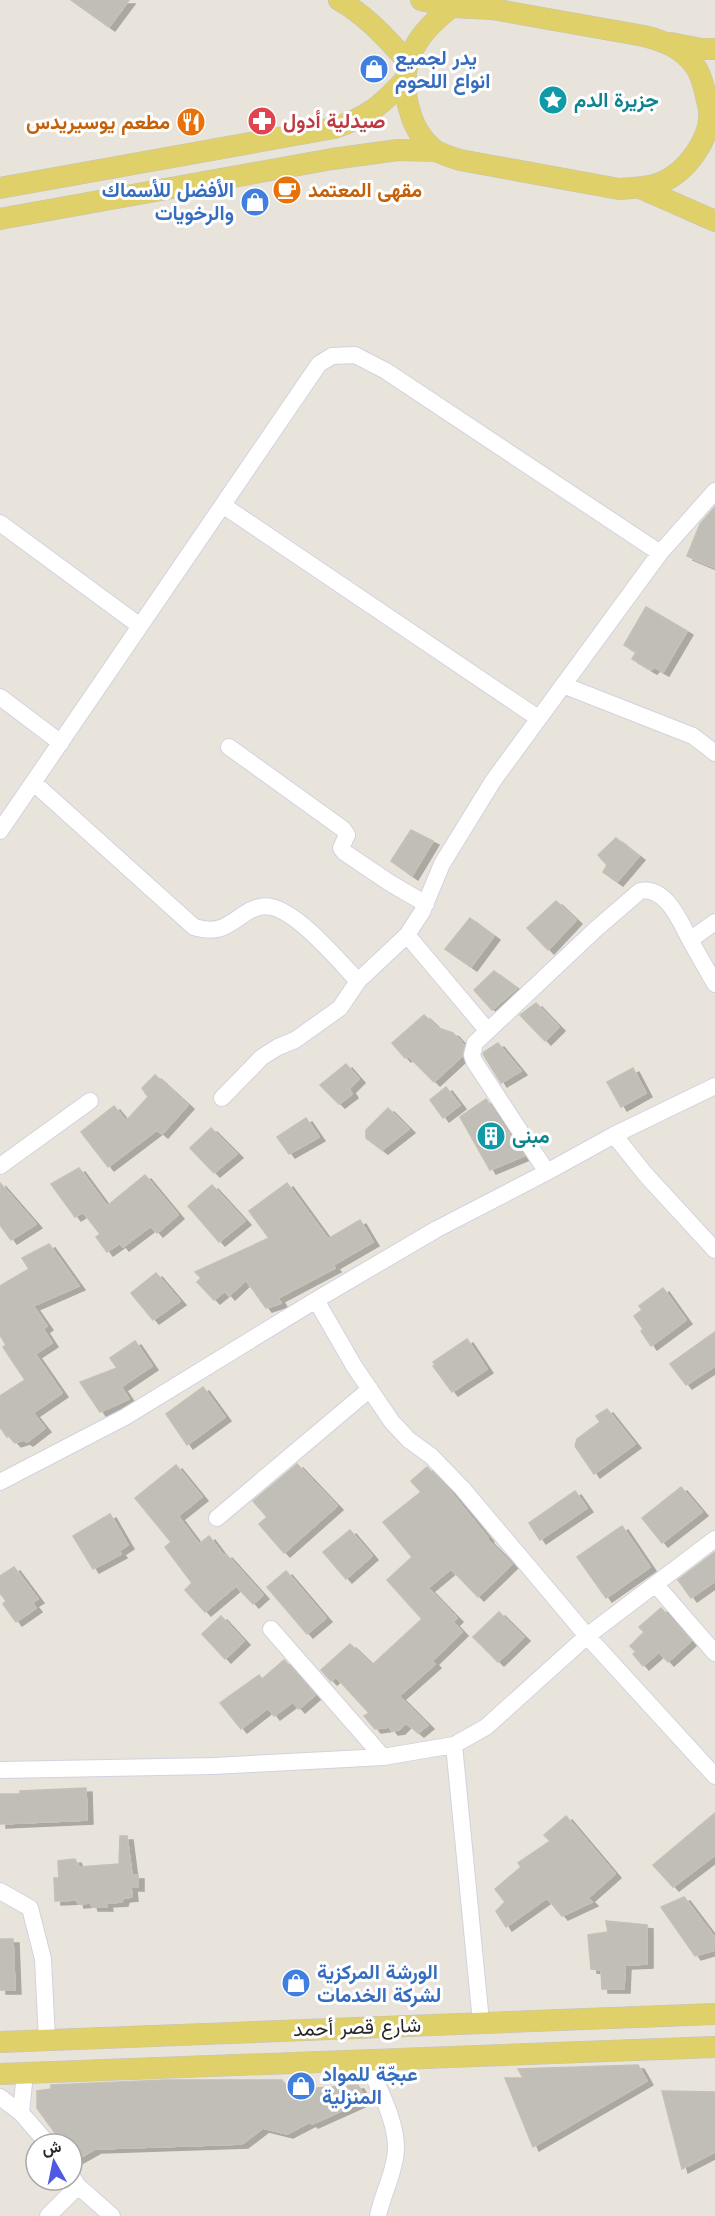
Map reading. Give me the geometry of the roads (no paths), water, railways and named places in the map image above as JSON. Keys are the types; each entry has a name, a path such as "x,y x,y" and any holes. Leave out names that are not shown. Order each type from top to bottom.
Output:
{"main road":[{"path":"339,0 382,33 406,72"},
{"path":"421,0 452,7 478,4 701,49 715,49"},
{"path":"436,151 420,135 412,121 406,101 406,72 414,45 424,32 452,7"},
{"path":"666,42 682,52 696,67 703,84 710,116 715,154"},
{"path":"0,188 334,128 359,120 380,106 406,72"},
{"path":"0,219 332,159 398,150 436,151 471,162 619,189 640,188 661,183 678,172 691,158 710,116"},
{"path":"640,188 715,221"},
{"name":"شارع قصر أحمد","path":"0,2042 715,2014"},
{"name":"شارع قصر أحمد","path":"0,2074 715,2047"}],"street":[{"path":"0,831 224,506 298,393 320,364 332,356 355,355 396,378 660,553"},
{"path":"222,1098 262,1057 295,1040 340,1008 358,981 407,935 426,904 442,864 493,781 660,553 715,491"},
{"path":"224,506 538,718"},
{"path":"0,523 140,626"},
{"path":"563,685 693,736 715,753"},
{"path":"0,696 61,743"},
{"path":"230,747 343,829 347,836 341,848 344,852 426,904"},
{"path":"34,783 195,927 205,930 224,928 251,910 270,906 285,912 304,926 358,981"},
{"path":"547,1172 474,1061 472,1055 475,1042 626,901 647,889 663,896 715,984"},
{"path":"690,940 715,922"},
{"path":"407,935 487,1030"},
{"path":"1,1478 125,1417 436,1229 614,1135 715,1086"},
{"path":"0,1166 90,1101"},
{"path":"614,1135 646,1175 715,1250"},
{"path":"316,1300 392,1422 409,1440 431,1456 462,1488 587,1636 715,1776"},
{"path":"217,1518 370,1389"},
{"path":"0,1770 214,1766 384,1757 454,1745 486,1727 587,1636 715,1539"},
{"path":"656,1585 715,1653"},
{"path":"271,1629 384,1757"},
{"path":"454,1745 481,2022"},
{"path":"0,1891 30,1908 43,1959 47,2040"},
{"path":"366,2060 385,2102 395,2135 396,2155 378,2216"},
{"path":"21,2113 25,2073"},
{"path":"0,2097 21,2113 38,2132"},
{"path":"84,2190 112,2216"},
{"path":"48,2216 67,2192"}],"place":[{"name":"يدر لجميع انواع اللحوم","path":"374,69"},
{"name":"جزيرة الدم","path":"553,100"},
{"name":"صيدلية أدول","path":"262,121"},
{"name":"مطعم يوسيريدس","path":"191,122"},
{"name":"مقهى المعتمد","path":"287,190"},
{"name":"الأفضل للأسماك والرخويات","path":"255,202"},
{"name":"مبنى","path":"491,1136"},
{"name":"الورشة المركزية لشركة الخدمات","path":"296,1983"},
{"name":"عبجّة للمواد المنزلية","path":"301,2086"}]}
